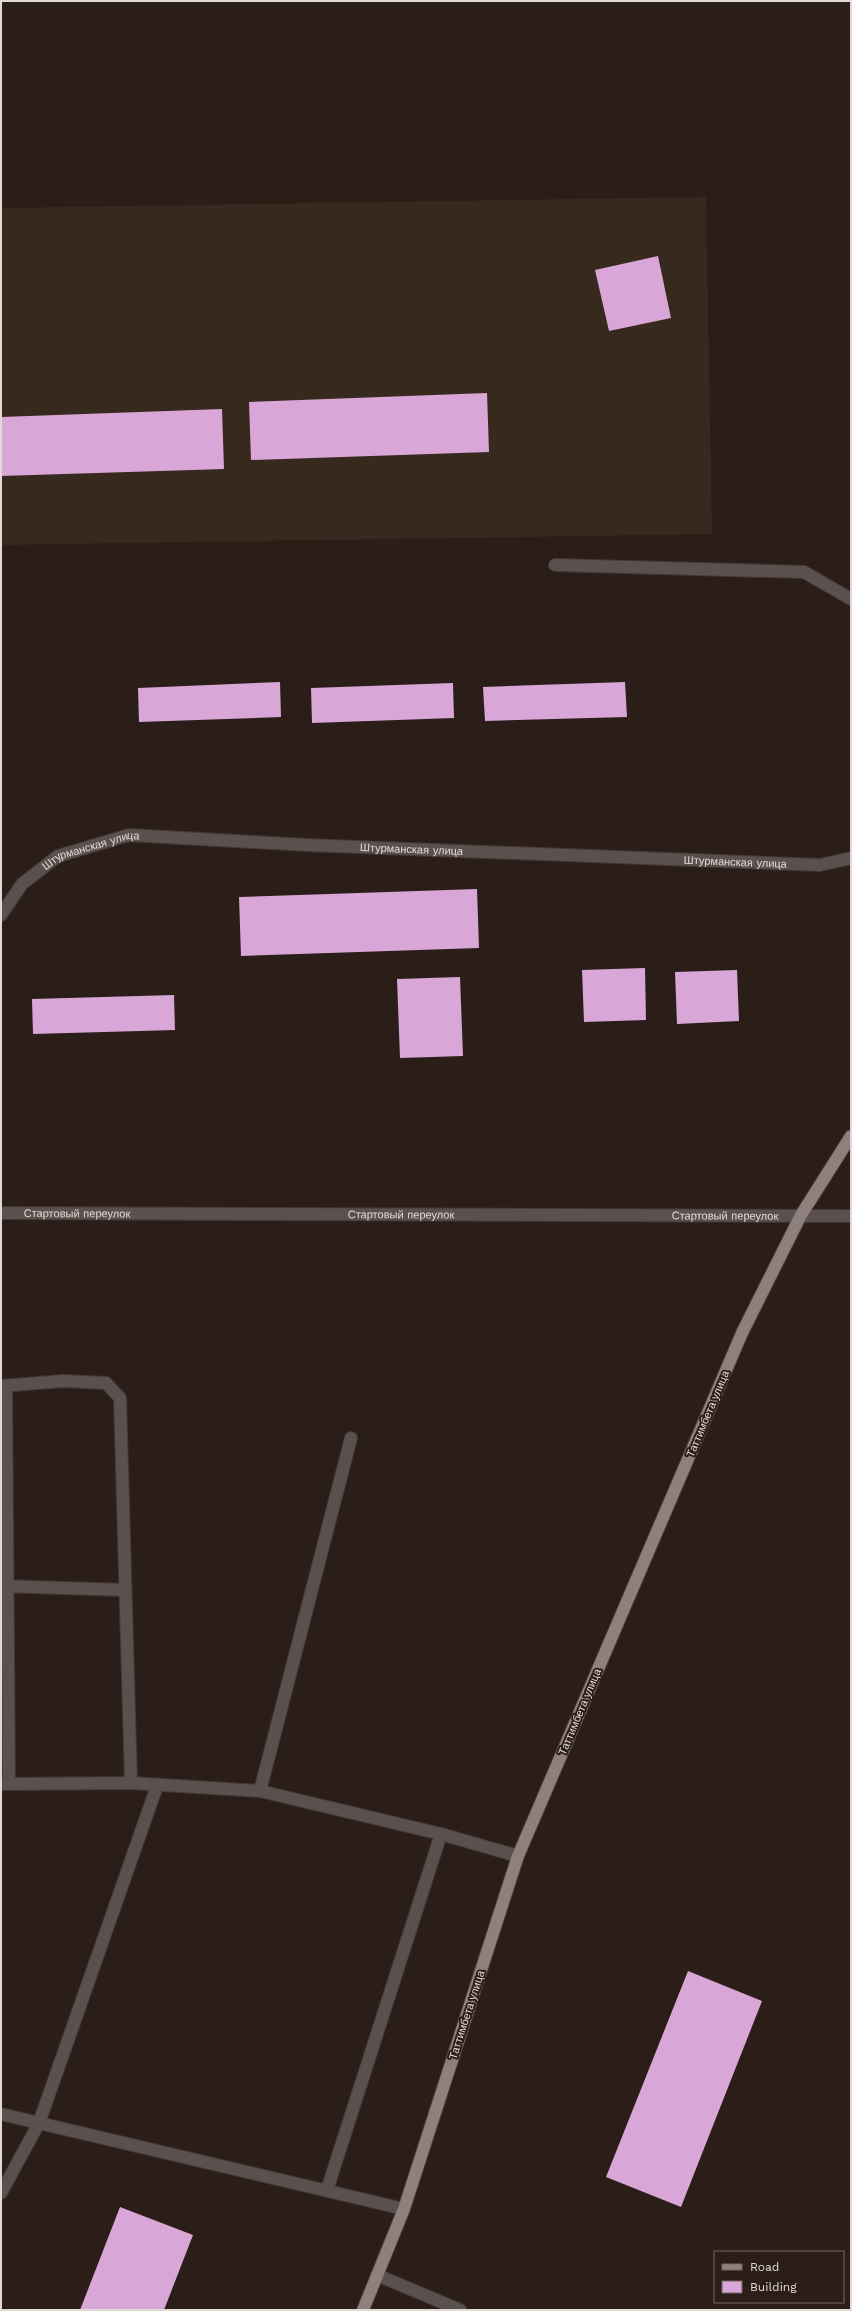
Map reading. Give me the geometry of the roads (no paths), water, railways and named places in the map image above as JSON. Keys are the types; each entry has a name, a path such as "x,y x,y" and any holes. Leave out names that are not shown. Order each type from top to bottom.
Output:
{"main road":[{"name":"Таттимбета улица","path":"363,2310 404,2209 518,1856 742,1333 801,1215 851,1136"}],"street":[{"path":"555,564 804,572 851,599"},
{"name":"Штурманская улица","path":"1,915 22,884 58,856 130,835 307,845 820,865 851,858"},
{"name":"Стартовый переулок","path":"1,1213 851,1216"},
{"path":"130,1784 120,1398 106,1383 63,1381 4,1386 5,1784 130,1784 260,1792 441,1834 518,1856"},
{"path":"260,1792 351,1438"},
{"path":"4,1586 125,1590"},
{"path":"1,2193 39,2123 157,1786"},
{"path":"327,2190 441,1834"},
{"path":"1,2114 404,2209"},
{"path":"377,2275 460,2310"}]}
